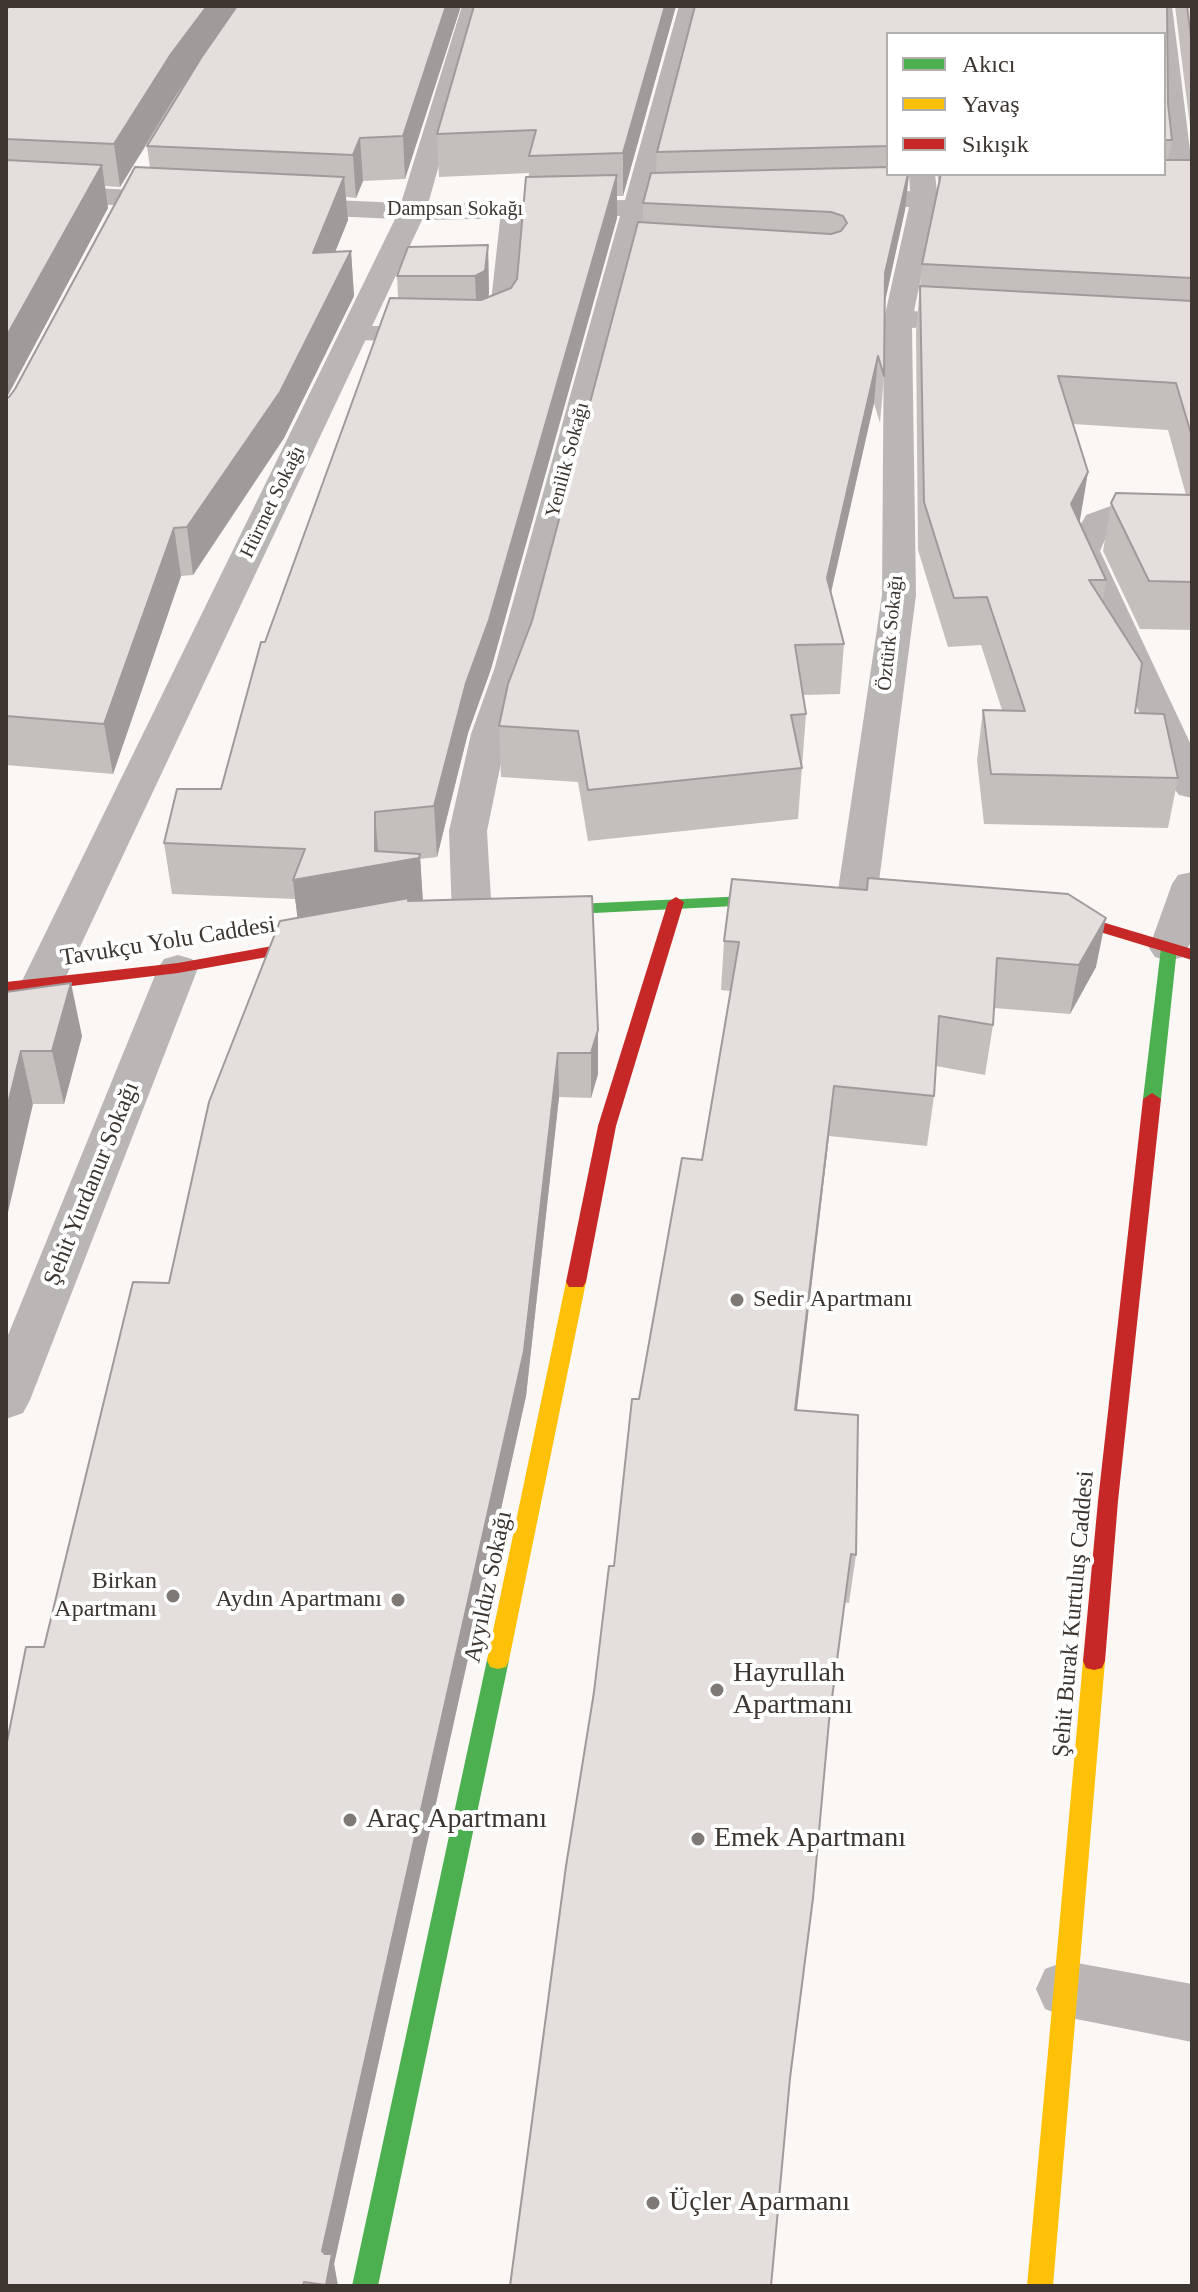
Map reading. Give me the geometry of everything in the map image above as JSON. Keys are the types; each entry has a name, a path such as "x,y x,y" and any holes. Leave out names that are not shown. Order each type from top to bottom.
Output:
{"street":[{"name":"Hürmet Sokağı","path":"41,985 412,212 473,6"},
{"name":"Yenilik Sokağı","path":"472,916 468,831 489,734 512,670 638,258 635,208 690,6"},
{"path":"1163,17 1192,28"},
{"path":"1151,193 1187,192 1166,39"},
{"path":"117,225 148,169"},
{"path":"817,202 923,186 1015,196"},
{"name":"Öztürk Sokağı","path":"857,898 899,595 898,319 923,186"},
{"path":"6,192 209,201"},
{"name":"Dampsan Sokağı","path":"256,204 412,212 726,205"},
{"path":"898,319 960,322"},
{"path":"1192,509 1141,505 1097,522 1083,551 1192,787"},
{"path":"1032,914 1102,927 1180,952 1192,884"},
{"path":"519,912 676,902 812,898"},
{"name":"Ayyıldız Sokağı","path":"365,2286 542,1454 607,1126 676,902"},
{"name":"Tavukçu Yolu Caddesi","path":"6,988 178,968 349,938"},
{"name":"Şehit Burak Kurtuluş Caddesi","path":"1040,2286 1108,1501 1180,952"},
{"name":"Şehit Yurdanur Sokağı","path":"6,1400 178,968"},
{"path":"1066,1989 1192,2013"}],"lane":[{"path":"353,334 483,334 499,327 502,324 513,211"}],"building":[{"path":"11,6 207,6 171,54 114,144 6,139 6,9"},
{"path":"237,6 446,6 403,136 360,138 353,155 147,146"},
{"path":"474,6 665,6 623,153 529,156 536,130 437,134"},
{"path":"695,6 1167,6 1168,104 1172,140 1166,140 1166,32 886,32 886,146 657,152"},
{"path":"1187,6 1192,6 1192,46"},
{"path":"6,160 102,165 6,337"},
{"path":"1166,160 1192,160 1192,278 922,264 941,176 1166,176"},
{"path":"135,167 344,177 313,253 351,251 280,392 187,527 174,528 104,724 6,716 6,398 15,389"},
{"path":"886,167 886,176 908,176 885,273 884,376 878,356 827,578 844,644 795,645 806,714 791,715 802,768 588,790 578,731 499,726 508,684 532,621 638,222 831,234 841,231 847,223 843,216 831,212 643,203 651,173"},
{"path":"617,175 489,620 466,683 434,806 375,812 375,851 420,854 419,858 293,880 305,849 164,843 177,789 221,789 261,642 265,642 390,298 481,300 511,288 517,279 526,177"},
{"path":"488,245 485,271 475,276 397,276 408,247"},
{"path":"920,286 1192,301 1192,437 1176,383 1058,376 1088,472 1071,504 1106,580 1089,580 1142,663 1135,713 1164,714 1178,778 991,774 983,710 1025,711 987,597 954,598 924,502"},
{"path":"1116,493 1192,495 1192,582 1149,581 1111,503"},
{"path":"868,878 1068,894 1106,918 1079,965 997,958 993,1025 939,1016 934,1096 834,1086 795,1410 858,1415 856,1555 851,1554 829,1721 771,2286 510,2286 609,1566 614,1566 632,1399 639,1399 682,1158 702,1160 739,942 724,941 732,879 867,890"},
{"path":"592,896 598,1030 591,1053 558,1053 524,1351 322,2251 332,2254 326,2285 304,2282 303,2286 6,2286 6,1747 26,1647 44,1647 133,1282 169,1283 209,1102 280,921 409,898 408,901"},
{"path":"71,983 52,1051 21,1051 6,1112 6,992"}],"traffic: fast":[{"path":"534,911 789,899"},
{"path":"1152,1099 1169,948"},
{"path":"365,2286 498,1660"}],"traffic: slow":[{"path":"498,1660 576,1282"},
{"path":"1040,2286 1094,1661"}],"traffic: jam":[{"path":"576,1282 607,1126 676,902"},
{"path":"1045,916 1102,927 1192,955"},
{"path":"6,988 178,968 328,941"},
{"path":"1094,1661 1108,1501 1152,1099"}],"place":[{"name":"Sedir Apartmanı","path":"737,1300"},
{"name":"Birkan Apartmanı","path":"173,1596"},
{"name":"Aydın Apartmanı","path":"398,1600"},
{"name":"Hayrullah Apartmanı","path":"717,1690"},
{"name":"Araç Apartmanı","path":"350,1820"},
{"name":"Emek Apartmanı","path":"698,1839"},
{"name":"Üçler Aparmanı","path":"653,2203"}]}
